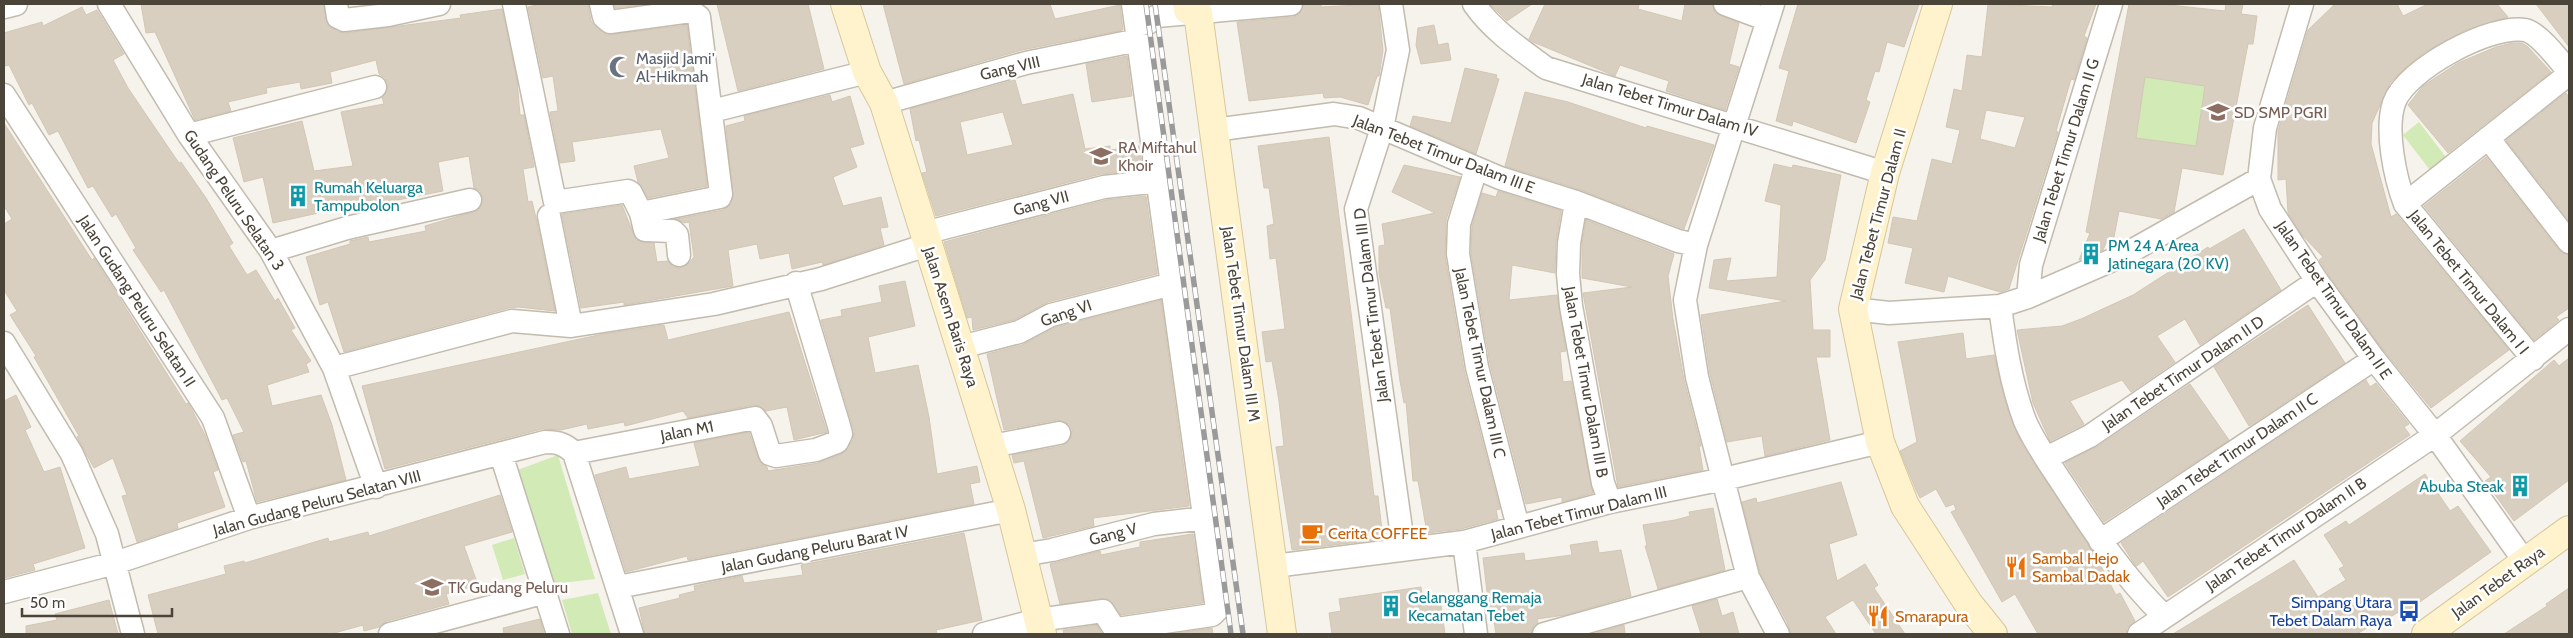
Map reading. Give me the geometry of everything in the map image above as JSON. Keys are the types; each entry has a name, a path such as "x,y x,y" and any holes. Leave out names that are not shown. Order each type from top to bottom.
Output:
{"street":[{"path":"4,7 16,4"},
{"name":"Gudang Peluru Selatan 3","path":"109,4 189,134 271,251 334,368 376,487"},
{"path":"340,12 374,17 439,4"},
{"path":"514,4 555,202 632,193 641,212 645,230 674,231 677,235 679,255"},
{"path":"601,4 604,17 610,22 691,11 697,14 712,111 720,198 641,212"},
{"name":"Jalan Asem Baris Raya","path":"845,4 867,72 884,103 992,446 1011,510 1040,627"},
{"name":"Gang VIII","path":"884,103 1026,63 1136,23 1148,23 1156,16 1192,9 1291,4"},
{"name":"Jalan Tebet Timur Dalam III D","path":"1391,4 1398,50 1382,128 1356,208 1400,530 1401,550"},
{"name":"Jalan Tebet Timur Dalam IV","path":"1474,4 1502,36 1546,68 1885,172"},
{"path":"1725,4 1771,12 1696,245 1685,300 1686,321 1697,377 1748,576 1778,634"},
{"name":"Jalan Tebet Timur Dalam II","path":"1938,4 1885,172 1853,309 1880,442 1905,506 1968,603 1992,634"},
{"name":"Jalan Tebet Timur Dalam II G","path":"2028,297 2031,265 2110,4"},
{"name":"Jalan Tebet Timur Dalam II E","path":"2302,4 2265,128 2259,179 2270,209 2317,281 2435,436 2525,562"},
{"name":"Jalan Tebet Timur Dalam III M","path":"1192,9 1214,130 1282,634"},
{"path":"984,634 1040,627 1103,611 1114,628 1118,629 1212,615 1217,610 1136,23"},
{"path":"2505,30 2527,30 2542,41 2569,73 2488,138 2405,204 2398,181 2391,124 2394,102 2405,85 2425,68 2474,39 2505,30"},
{"path":"712,111 867,72"},
{"path":"189,134 375,87"},
{"name":"Jalan Gudang Peluru Selatan II","path":"4,95 213,418 249,518"},
{"name":"Jalan Tebet Timur Dalam III E","path":"1214,130 1334,114 1359,118 1476,169 1576,202 1678,241 1696,245"},
{"path":"2488,138 2569,242"},
{"name":"Jalan Tebet Timur Dalam III C","path":"1476,169 1459,224 1458,254 1477,367 1518,527"},
{"path":"1853,309 1889,313 2000,306 2028,297 2126,254 2259,179"},
{"name":"Gang VII","path":"334,368 512,320 571,326 714,304 796,283 821,279 926,239 1104,187 1159,181"},
{"path":"271,251 347,228 470,200"},
{"name":"Jalan Tebet Timur Dalam III B","path":"1576,202 1568,274 1571,306 1603,483 1610,502"},
{"name":"Jalan Tebet Timur Dalam I I","path":"2405,204 2533,359"},
{"path":"549,216 571,326"},
{"name":"Jalan Tebet Timur Dalam II D","path":"2046,458 2090,436 2317,281"},
{"name":"Jalan M1","path":"574,453 754,418 761,426 770,454 776,456 816,450 837,442 841,434 796,283"},
{"name":"Gang VI","path":"961,347 1019,332 1051,315 1172,284"},
{"path":"2000,306 2014,387 2026,422 2046,458 2100,541 2145,597 2164,616"},
{"name":"Jalan Tebet Timur Dalam II B","path":"2139,634 2435,436 2569,329"},
{"path":"4,343 72,454 107,534 133,634"},
{"name":"Jalan Tebet Timur Dalam II C","path":"2100,541 2374,358"},
{"path":"992,446 1059,433"},
{"name":"Jalan Gudang Peluru Selatan VIII","path":"4,592 115,564 249,518 376,487 545,442 563,444 574,453"},
{"name":"Jalan Tebet Timur Dalam III","path":"1274,566 1464,542 1610,502 1724,479 1880,442"},
{"path":"574,453 632,634"},
{"path":"501,454 558,634"},
{"name":"Jalan Gudang Peluru Barat IV","path":"618,588 1011,510"},
{"name":"Gang V","path":"1022,555 1052,550 1154,524 1205,518"},
{"name":"Jalan Tebet Raya","path":"2426,634 2569,530"},
{"path":"1464,542 1476,634"},
{"path":"1544,634 1593,628 1748,576"},
{"path":"390,634 546,592"}],"green space":[{"path":"2145,77 2205,86 2196,146 2136,138"},
{"path":"2419,122 2449,161 2433,174 2403,135"},
{"path":"558,455 595,579 554,584 515,471"},
{"path":"514,538 525,574 503,580 492,545"},
{"path":"598,593 611,634 572,634 562,600"}],"building":[{"path":"141,4 323,4 328,25 338,32 345,33 461,18 460,15 502,9 517,81 520,115 524,115 534,167 523,169 528,202 532,201 555,311 518,307 509,308 344,352 328,302 320,305 306,257 350,244 350,241 368,237 369,242 426,231 425,226 479,210 483,198 480,191 474,188 469,156 438,162 443,191 372,205 371,200 331,207 332,210 273,223 263,177 244,182 233,138 302,121 314,171 353,166 341,112 384,104 382,97 387,91 388,84 385,78 379,74 376,60 330,72 332,83 301,89 300,82 266,88 267,93 228,102 231,111 195,120 155,32 146,33"},
{"path":"541,4 588,4 591,21 607,35 687,25 707,186 648,198 638,182 634,166 669,158 661,129 572,142 575,161 560,163 550,112 558,111 553,76 543,78 528,7"},
{"path":"614,4 647,4 615,8"},
{"path":"717,4 808,4 824,69 738,91"},
{"path":"883,4 1050,4 1055,19 1120,5 1123,30 1022,50 904,84"},
{"path":"1304,4 1321,4 1321,7 1378,4 1383,50 1379,76 1377,76 1368,105 1340,97 1324,98 1323,93 1249,101 1237,22 1293,17 1299,14"},
{"path":"1490,4 1532,4 1507,21"},
{"path":"1545,4 1639,4 1638,9 1682,21 1685,4 1712,4 1715,13 1739,23 1729,64 1739,67 1725,110 1666,91 1669,81 1620,65 1615,76 1533,42 1529,39"},
{"path":"1798,4 1919,4 1904,47 1887,42 1879,72 1875,71 1866,100 1870,102 1856,143 1793,121 1792,126 1776,121 1789,71 1779,68"},
{"path":"1988,4 2052,7 2053,4 2096,4 2084,36 2087,38 2074,80 2071,79 2056,131 2058,132 2009,289 2000,292 1948,276 1944,292 1905,283 1913,248 1888,243 1893,217 1917,221 1932,159 1952,164 1960,130 1946,127 1954,89 1962,91 1967,55 1982,57","holes":["1986,110 2025,117 2015,148 1980,139"]},
{"name":"SD SMP PGRI","path":"2129,4 2160,4 2225,11 2226,4 2243,4 2241,14 2257,16 2253,44 2248,44 2223,175 2182,168 2174,212 2161,219 2119,211 2114,237 2109,236 2103,250 2079,260 2090,233 2086,232","holes":["2145,77 2205,86 2196,146 2136,138"]},
{"path":"2335,4 2397,4 2403,16 2428,4 2497,4 2508,17 2466,30 2425,52 2407,66 2390,83 2372,123 2371,144 2391,217 2396,214 2509,350 2431,408 2384,351 2328,274 2319,260 2323,257 2302,235 2288,213 2286,179 2278,180 2278,131 2308,30"},
{"path":"2536,4 2569,4 2569,47"},
{"path":"82,7 86,15 97,10 124,54 113,60 128,88 179,163 181,162 206,198 233,243 229,246 247,275 256,270 275,301 278,298 295,328 291,330 311,361 306,364 309,372 267,385 272,406 321,395 332,425 346,480 257,502 246,461 243,462 233,435 244,432 227,398 222,400 164,290 161,292 133,250 136,248 116,214 112,217 93,186 88,188 58,131 49,135 32,103 29,105 9,65 4,66 4,33 42,22 43,26"},
{"path":"1434,25 1438,45 1448,43 1451,60 1421,64 1416,45 1418,28"},
{"path":"2512,43 2522,43 2528,47 2551,72 2448,153 2408,105 2423,86 2458,63 2496,47"},
{"path":"1127,56 1132,96 1092,102 1086,64"},
{"path":"1465,68 1497,75 1496,78 1499,79 1476,154 1410,126 1413,116 1451,123"},
{"path":"1015,80 1022,105 1073,94 1085,149 1110,146 1110,150 1139,146 1143,170 1101,174 936,216 922,173 927,172 919,140 916,141 910,109","holes":["1003,112 1013,145 967,155 960,122"]},
{"path":"1525,92 1568,102 1646,128 1647,126 1714,145 1684,229 1581,190 1505,166"},
{"path":"2566,93 2569,97 2569,221 2506,140"},
{"path":"830,95 832,102 850,96 864,144 850,148 857,167 833,177 843,206 881,197 888,227 880,228 884,245 823,265 822,262 792,269 789,253 760,259 757,244 728,250 733,286 624,305 624,302 581,308 562,214 622,205 636,240 654,243 657,262 668,261 673,267 680,268 686,266 694,257 689,222 684,223 677,219 723,210 729,206 733,198 726,126 745,121 744,116"},
{"path":"4,123 92,260 94,258 186,404 188,403 205,435 218,470 213,472 225,507 177,523 178,528 137,542 122,496 127,495 113,458 94,468 77,437 79,436 34,357 36,356 10,315 17,311 4,290 4,224 12,219 4,206"},
{"path":"1329,137 1374,496 1378,496 1383,539 1292,550 1276,447 1284,446 1279,401 1272,361 1266,362 1262,332 1285,329 1276,258 1270,259 1267,226 1274,224 1269,188 1264,188 1258,146"},
{"path":"2486,157 2559,250 2569,255 2569,308 2556,317 2559,320 2534,340 2424,206"},
{"path":"1774,164 1792,168 1793,165 1841,175 1825,260 1810,280 1813,330 1830,330 1830,357 1816,357 1830,440 1765,456 1762,436 1727,442 1710,374 1701,315 1786,301 1709,288 1714,260 1731,258 1726,281 1777,277 1781,205 1765,201"},
{"path":"1404,165 1460,177 1446,220 1445,256 1464,370 1500,509 1496,510 1498,519 1461,529 1427,533 1418,481 1413,481 1406,402 1404,403 1400,381 1390,308 1386,308 1379,274 1379,246 1385,245 1382,224 1435,213 1392,192"},
{"path":"1498,191 1561,211 1556,242 1555,273 1512,265 1509,300 1557,295 1566,351 1560,352 1563,382 1571,381 1593,493 1562,502 1562,497 1526,504 1490,364 1471,253 1472,226 1482,193 1496,197"},
{"path":"1146,196 1157,274 1048,302 1014,320 973,330 972,317 967,318 944,242 1106,200"},
{"path":"1586,220 1674,254 1668,276 1673,319 1684,380 1701,446 1699,446 1703,470 1618,487 1583,293 1632,287 1582,278 1582,244"},
{"path":"2244,229 2281,290 2200,345 2185,319 2157,336 2175,362 2131,392 2122,380 2070,401 2084,424 2050,441 2033,403 2017,330 2062,326 2081,319 2133,295 2208,247 2209,249"},
{"path":"905,281 915,326 868,337 875,373 918,365 929,417 937,474 977,466 980,482 970,484 974,504 688,560 687,556 626,572 595,475 626,467 629,479 700,466 694,443 749,432 758,458 767,467 768,471 818,463 842,454 853,440 854,431 821,320 842,316 841,310 882,302 879,286"},
{"path":"1161,300 1189,506 1093,518 1094,526 1043,538 1024,461 1014,463 1012,455 1062,446 1071,438 1072,430 1069,424 1057,420 1004,430 987,354 1022,345 1056,327"},
{"path":"2308,305 2345,363 2249,426 2214,367"},
{"path":"789,312 827,432 794,440 787,407 766,411 760,406 753,405 688,418 683,411 625,426 624,422 588,429 587,424 561,430 542,429 385,469 362,386 603,334 664,325 668,340"},
{"path":"1963,333 1966,359 1994,355 2008,411 2022,444 2095,555 2116,595 2120,593 2135,621 2127,628 2126,634 2038,634 2015,594 2002,602 1951,512 1956,510 1954,504 1946,507 1936,489 1920,498 1900,451 1917,442 1898,342"},
{"path":"2569,358 2569,480 2514,521 2485,481 2491,477 2460,441 2554,360 2559,366"},
{"path":"2366,380 2370,387 2376,383 2409,424 2404,427 2410,435 2168,597 2143,561 2137,566 2135,565 2121,543"},
{"path":"2190,384 2229,440 2104,522 2065,463 2097,447"},
{"path":"16,395 31,427 25,430 44,472 60,467 85,548 33,564 35,570 4,578 4,401"},
{"path":"2425,474 2450,511 2458,506 2491,552 2407,611 2405,608 2374,627 2373,624 2357,634 2173,634 2294,560 2318,597 2346,580 2339,569 2344,566 2324,535 2346,521 2349,525"},
{"path":"1841,482 1857,535 1829,544 1837,581 1865,564 1878,585 1874,588 1905,634 1876,634 1853,600 1825,617 1836,634 1791,634 1787,622 1760,572 1742,502 1756,498 1757,503"},
{"path":"500,495 512,532 464,546 478,585 446,594 449,604 387,621 379,627 364,631 363,625 331,634 158,634 148,595 226,574 224,566 244,561 245,563 328,538 329,542 368,532 369,536"},
{"path":"1713,508 1725,570 1658,589 1645,546 1647,546 1643,525 1675,520 1690,516 1689,512"},
{"path":"964,533 982,620 936,630 937,634 645,634 639,608 680,598 679,595 695,591 694,586 742,576 744,583 803,575 801,565"},
{"path":"1193,534 1203,603 1121,615 1108,599 1060,604 1050,564 1100,551 1101,555 1140,547 1140,542"},
{"path":"1597,541 1599,553 1621,550 1631,596 1565,615 1537,619 1538,623 1534,625 1531,634 1496,634 1492,608 1489,608 1483,558 1524,553 1525,561 1572,555 1570,545"},
{"name":"Gelanggang Remaja Kecamatan Tebet","path":"1421,587 1423,600 1440,598 1445,634 1332,634 1329,613 1341,611 1339,599"},
{"path":"2569,588 2569,634 2504,634 2547,606 2546,604"},
{"path":"1717,599 1722,616 1733,612 1739,634 1701,634 1692,606"},
{"path":"109,600 118,634 26,634 26,626 57,620 55,614"},
{"path":"540,619 544,634 504,634 503,628"},
{"path":"1097,625 1102,634 1064,634 1063,630"},
{"path":"1624,625 1625,634 1593,634"},
{"path":"1212,628 1213,634 1171,634"}],"railway":[{"path":"1146,4 1231,634"},
{"path":"1155,4 1243,634"}],"place":[{"name":"Masjid Jami' Al-Hikmah","path":"620,67"},
{"name":"SD SMP PGRI","path":"2218,112"},
{"name":"RA Miftahul Khoir","path":"1101,156"},
{"name":"Rumah Keluarga Tampubolon","path":"298,196"},
{"name":"PM 24 A Area Jatinegara (20 KV)","path":"2091,254"},
{"name":"Abuba Steak","path":"2520,486"},
{"name":"Cerita COFFEE","path":"1312,533"},
{"name":"Sambal Hejo Sambal Dadak","path":"2016,567"},
{"name":"TK Gudang Peluru","path":"432,587"},
{"name":"Gelanggang Remaja Kecamatan Tebet","path":"1391,606"},
{"name":"Simpang Utara Tebet Dalam Raya","path":"2409,611"},
{"name":"Smarapura","path":"1878,616"}]}
